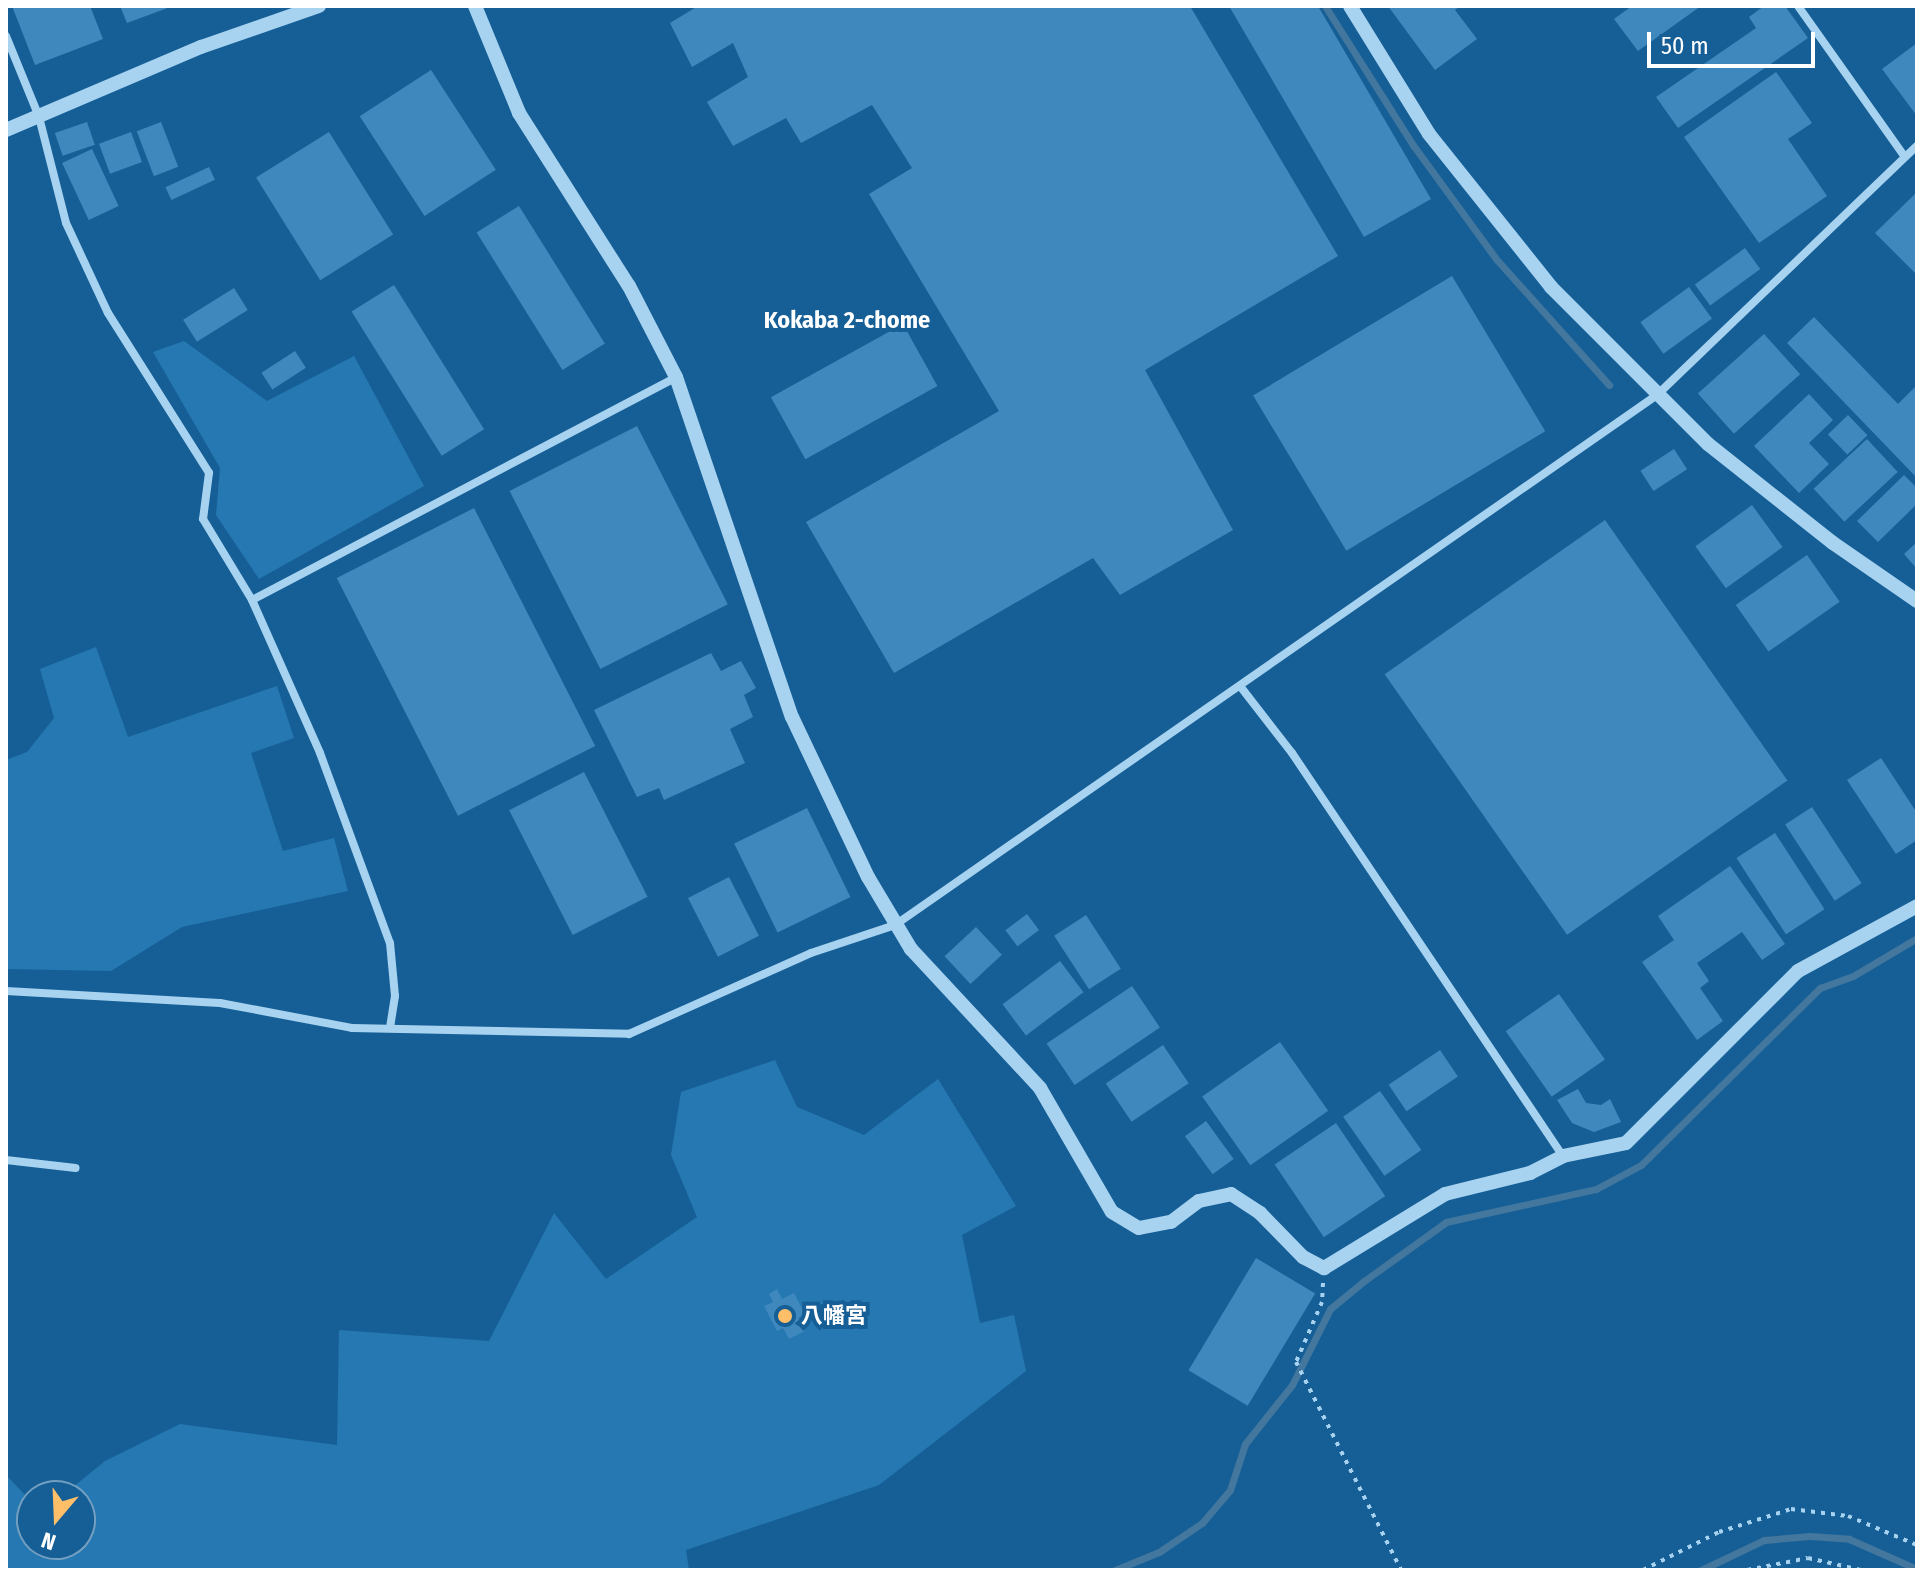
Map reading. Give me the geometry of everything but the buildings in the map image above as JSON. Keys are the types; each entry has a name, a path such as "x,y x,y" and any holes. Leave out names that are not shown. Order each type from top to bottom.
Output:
{"street":[{"path":"6,130 201,47 319,6"},
{"path":"475,6 519,113 629,286 676,377 792,717 895,925 1040,1088 1112,1212 1139,1228 1171,1222 1199,1201 1231,1194 1283,1233 1303,1257 1324,1268 1445,1194 1530,1173 1563,1156 1626,1143 1798,971 1917,906"},
{"path":"1350,6 1429,134 1551,287 1708,444 1821,534 1917,601"},
{"path":"1798,6 1905,157"},
{"path":"6,36 39,117 66,223 108,313 209,473 203,519 252,600 320,753 390,943 395,996 390,1028"},
{"path":"6,991 220,1003 352,1028 629,1034 811,953 895,925 1657,395 1917,146"},
{"path":"252,600 676,377"},
{"path":"1240,686 1301,766 1563,1156"},
{"path":"6,1160 76,1168"}],"path":[{"path":"1324,1268 1322,1302 1296,1362 1401,1570"},
{"path":"1643,1570 1719,1532 1791,1509 1848,1516 1917,1545"},
{"path":"1747,1570 1808,1558 1861,1570"}],"shaded area":[{"path":"184,341 267,401 354,356 424,486 259,579 216,515 220,468 153,352"},
{"path":"96,647 128,737 277,686 294,738 251,753 283,851 334,838 348,891 182,927 111,971 6,969 6,760 27,752 54,718 40,669"},
{"path":"775,1060 797,1107 864,1135 938,1079 1016,1206 962,1235 980,1323 1014,1315 1026,1371 879,1485 686,1550 689,1570 6,1570 6,1475 16,1485 16,1560 96,1560 96,1480 82,1480 105,1461 180,1424 337,1445 339,1330 489,1341 554,1213 606,1279 697,1217 671,1155 681,1092"}],"waterway":[{"path":"1325,6 1413,145 1497,260 1609,385"},
{"path":"1115,1570 1159,1552 1202,1523 1230,1490 1245,1444 1292,1385 1330,1309 1364,1281 1446,1222 1596,1189 1641,1165 1820,988 1853,976 1917,938"},
{"path":"1701,1570 1764,1540 1810,1536 1849,1539 1917,1569"}],"place":[{"name":"八幡宮","path":"785,1316"}],"district":[{"name":"Kokaba 2-chome","path":"847,321"}]}
